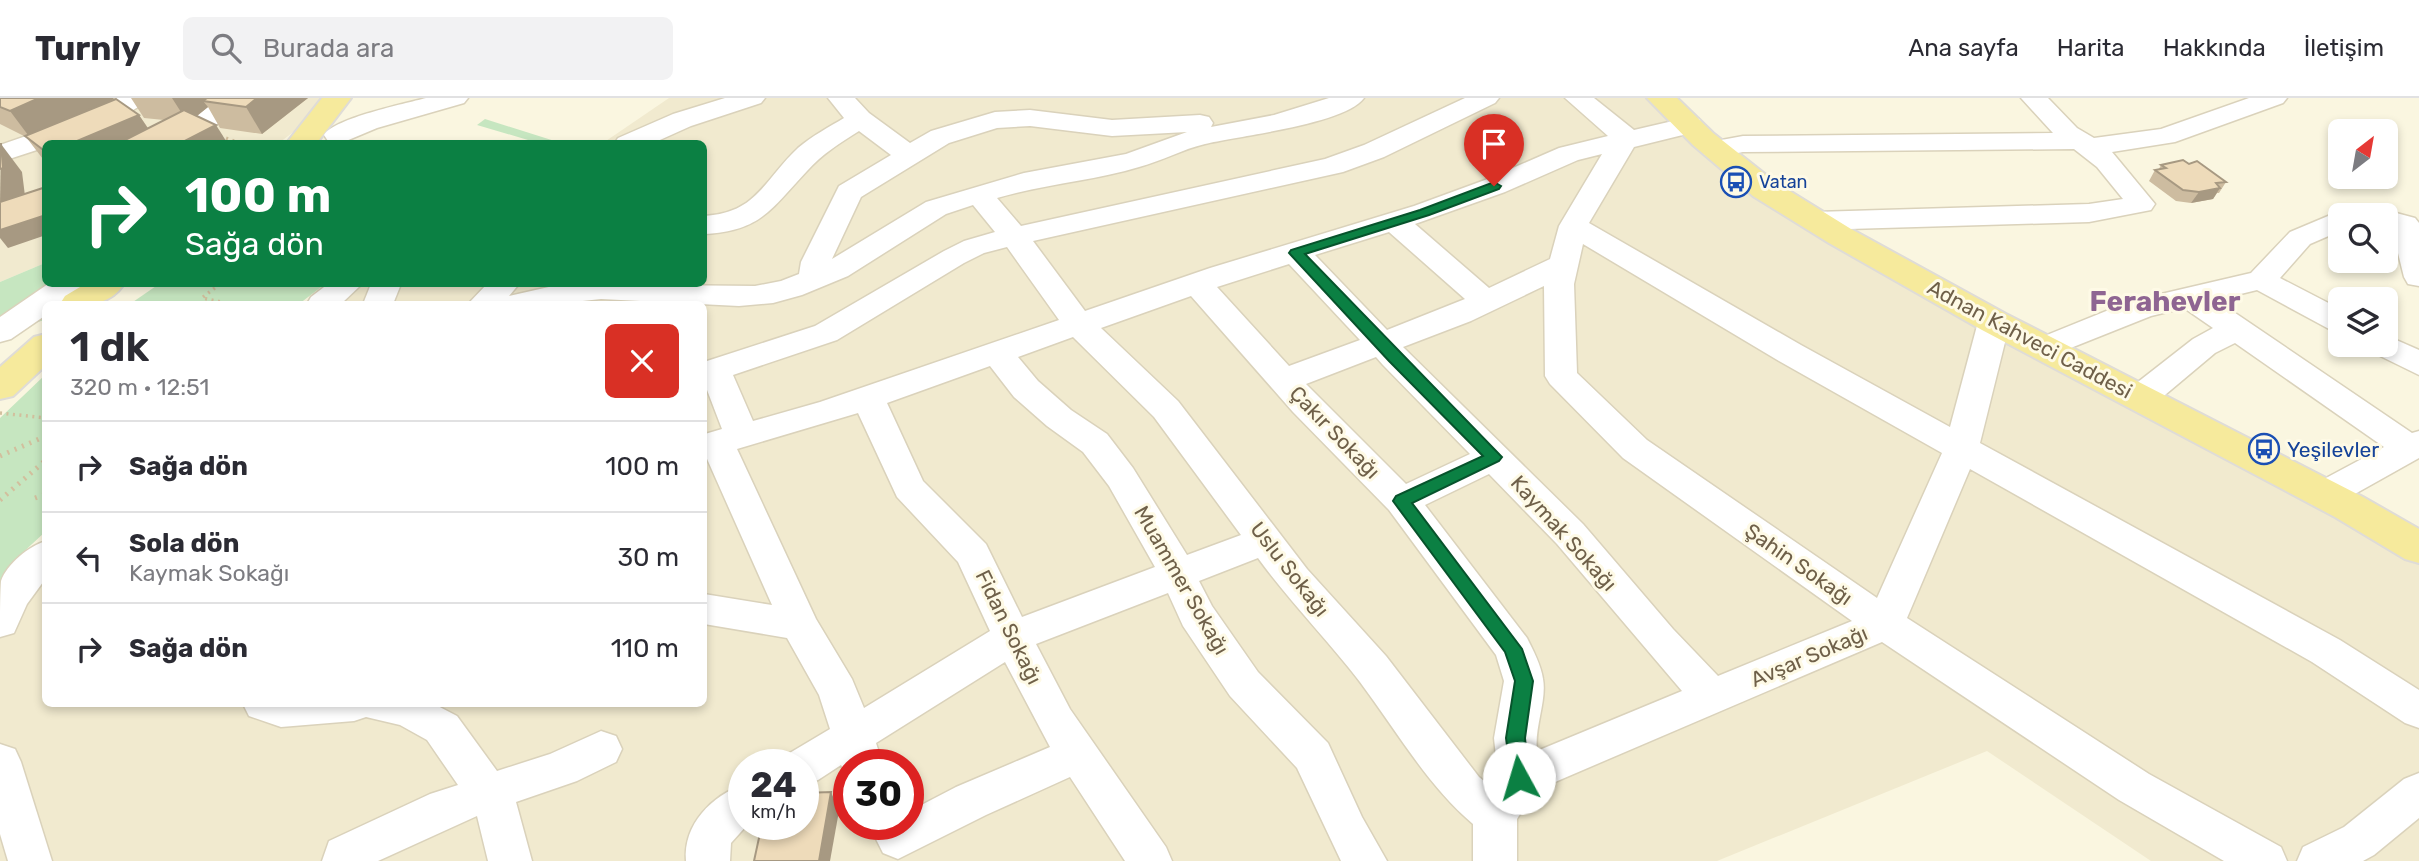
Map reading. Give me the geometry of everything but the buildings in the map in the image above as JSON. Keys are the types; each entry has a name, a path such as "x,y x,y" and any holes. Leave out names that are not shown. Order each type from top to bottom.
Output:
{"main road":[{"name":"Adnan Kahveci Caddesi","path":"1661,98 1715,149 1764,189 1815,220 1993,323 2141,397 2419,548"},
{"path":"334,139 353,102"},
{"path":"305,140 353,102"},
{"path":"81,301 102,287"},
{"path":"106,301 127,287"},
{"path":"0,387 22,343"}],"street":[{"path":"0,154 93,122 136,98"},
{"path":"174,140 196,128 236,98"},
{"path":"353,102 376,115 439,98"},
{"path":"334,139 355,126 455,98"},
{"path":"609,140 669,98"},
{"path":"637,140 682,120 752,98"},
{"path":"841,98 860,119 909,155"},
{"path":"528,301 565,292 618,298 668,291 740,298 786,292 838,269 936,208 1024,181 1132,161 1197,137 1276,123 1321,111 1351,98"},
{"path":"856,749 838,691 799,625 721,442 709,372 826,333 974,247 1333,166 1374,151 1486,98"},
{"path":"1578,98 1626,141"},
{"path":"1815,220 2090,213 2141,204 2129,187 2085,144 2068,134 2034,98"},
{"path":"1715,149 1756,144 2085,144 2166,136 2274,98"},
{"path":"813,279 816,262 849,192 940,137 995,120 1030,118 1112,128 1161,127 1239,119 1276,123"},
{"path":"707,225 729,223 765,205 810,152 860,119"},
{"path":"721,442 868,397 1197,284 1395,222 1494,186 1569,153 1690,125"},
{"name":"Şahin Sokağı","path":"1626,141 1573,226 1559,284 1561,376 1635,449 1885,624 2134,787 2265,861"},
{"name":"Uslu Sokağı","path":"979,194 1014,236 1079,325 1166,410 1294,579 1372,668 1464,790 1495,816"},
{"path":"1395,222 1486,302"},
{"path":"2398,222 2405,224 2419,278"},
{"path":"1573,226 1790,353 2326,651 2419,711"},
{"path":"2043,348 2142,308 2261,280 2301,238 2328,226"},
{"name":"Kaymak Sokağı","path":"1296,253 1570,534 1659,640 1712,697"},
{"path":"1284,380 1460,314 1564,264"},
{"path":"2261,280 2328,316"},
{"name":"Çakır Sokağı","path":"1197,284 1284,380 1402,501 1513,649 1524,681 1515,738 1519,778"},
{"path":"55,301 66,287"},
{"path":"326,301 342,287"},
{"path":"486,301 501,287"},
{"path":"2191,298 2414,446 2324,495"},
{"path":"22,343 42,317"},
{"name":"Avşar Sokağı","path":"1519,778 1885,624 1962,447 1993,323"},
{"path":"2141,397 2204,346 2237,329"},
{"name":"Muammer Sokağı","path":"997,353 1026,389 1059,418 1095,443 1121,477 1164,546 1197,615 1244,684 1313,756 1347,831 1365,861"},
{"path":"2398,353 2419,364"},
{"name":"Fidan Sokağı","path":"868,397 909,488 973,554 1056,721 1150,861"},
{"path":"1402,501 1494,457"},
{"path":"860,749 1013,637 1265,540"},
{"path":"0,622 9,598 27,572 42,559"},
{"path":"707,609 799,625"},
{"path":"272,707 281,710 318,707"},
{"path":"396,707 408,709 442,728 496,805 510,861"},
{"path":"342,859 445,808 562,768 601,749"},
{"path":"899,841 971,801 1078,754"},
{"path":"0,762 30,861"},
{"path":"1495,861 1495,816 1519,778"},
{"path":"2319,861 2359,841 2419,792"},
{"path":"708,861 710,837 728,812"}],"path":[{"path":"212,301 202,298 216,287"},
{"path":"0,413 42,418"},
{"path":"0,456 42,438"},
{"path":"0,500 42,463"},
{"path":"35,498 42,495"}],"shaded area":[{"path":"0,98 326,98 315,115 283,140 42,140 42,264 0,282"},
{"path":"669,98 1661,98 1764,189 2419,548 2419,861 2151,861 1987,751 1717,861 0,861 0,616 9,598 42,559 42,707 707,707 707,301 326,301 343,287 707,287 707,140 607,140"}],"green space":[{"path":"485,119 552,140 528,140 477,125"},
{"path":"42,264 42,287 98,287 78,301 42,301 42,321 0,332 0,282"},
{"path":"155,287 321,287 303,301 134,301"},
{"path":"42,378 42,535 18,557 0,582 0,418"}],"place":[{"name":"Vatan","path":"1736,182"},
{"name":"Yeşilevler","path":"2264,449"}],"district":[{"name":"Ferahevler","path":"2165,301"}],"route":[{"path":"1494,186 1424,212 1296,253 1394,357 1494,457 1402,501 1513,649 1524,681 1515,738 1519,778"}]}
